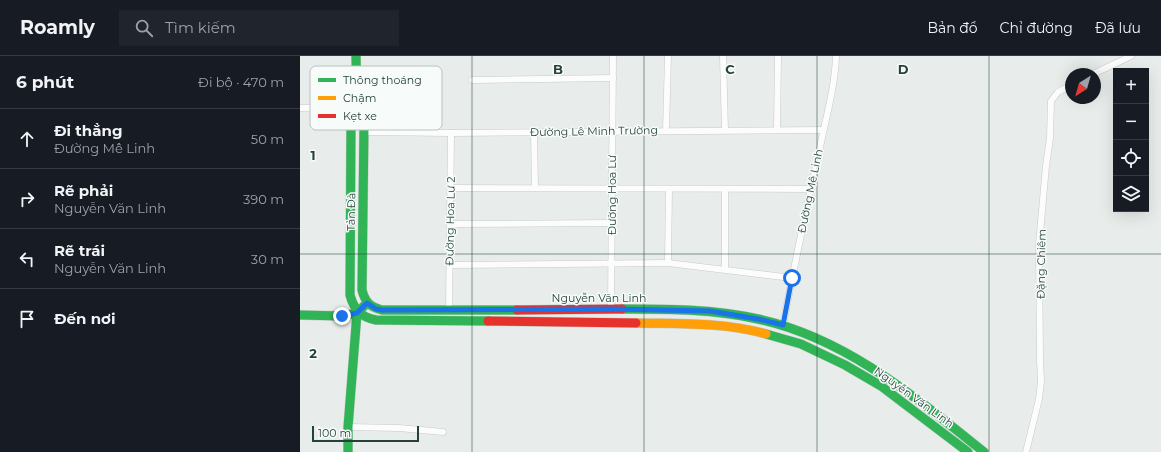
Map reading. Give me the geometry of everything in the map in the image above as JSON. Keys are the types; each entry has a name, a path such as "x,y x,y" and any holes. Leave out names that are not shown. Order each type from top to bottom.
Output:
{"main road":[{"name":"Tản Đà","path":"356,56 356,66"},
{"name":"Tản Đà","path":"348,452 348,427 357,313 351,303 350,295 351,130"},
{"name":"Tản Đà","path":"364,132 362,290 363,296 367,303"},
{"path":"357,313 367,303"},
{"name":"Nguyễn Văn Linh","path":"367,303 376,309 382,310 611,309 710,311 783,325 850,354 886,377 984,452"},
{"path":"640,322 641,310"},
{"name":"Nguyễn Văn Linh","path":"300,315 342,316 357,313 368,319 376,320 710,324 756,331 801,344 845,365 881,386 968,452"},
{"path":"845,365 850,354"}],"street":[{"name":"Đường Hoa Lư","path":"611,309 613,56"},
{"path":"666,131 668,56"},
{"path":"723,56 725,130"},
{"path":"777,130 778,56"},
{"name":"Đường Mê Linh","path":"783,325 836,66 836,56"},
{"path":"1101,70 1132,56"},
{"path":"472,80 613,78"},
{"name":"Đặng Chiêm","path":"1026,452 1039,399 1041,381 1039,244 1050,138 1051,100 1058,92 1065,88"},
{"path":"300,108 310,108"},
{"name":"Đường Lê Minh Trường","path":"364,132 451,133 823,130"},
{"path":"534,132 535,188"},
{"name":"Đường Hoa Lư 2","path":"449,310 451,133"},
{"path":"451,188 811,189"},
{"path":"668,263 669,189"},
{"path":"724,269 725,189"},
{"path":"450,224 612,223"},
{"path":"450,265 668,263 792,278"},
{"path":"348,427 399,428 443,432"}],"traffic: fast":[{"path":"356,56 356,66"},
{"path":"351,130 350,295 356,309 362,315 376,320 488,321"},
{"path":"364,130 362,290 366,301 371,306 382,310 517,310"},
{"path":"348,452 348,427 357,313 367,303"},
{"path":"622,309 708,311 725,313 758,319 790,328 821,340 850,355 906,391 984,452"},
{"path":"300,315 342,316 357,313"},
{"path":"766,334 801,344 845,365 881,386 968,452"}],"traffic: slow":[{"path":"636,323 734,327 766,334"}],"traffic: jam":[{"path":"517,310 622,309"},
{"path":"488,321 636,323"}],"route":[{"path":"342,316 357,313 367,303 376,309 382,310 611,309 710,311 783,325 792,278"}]}
